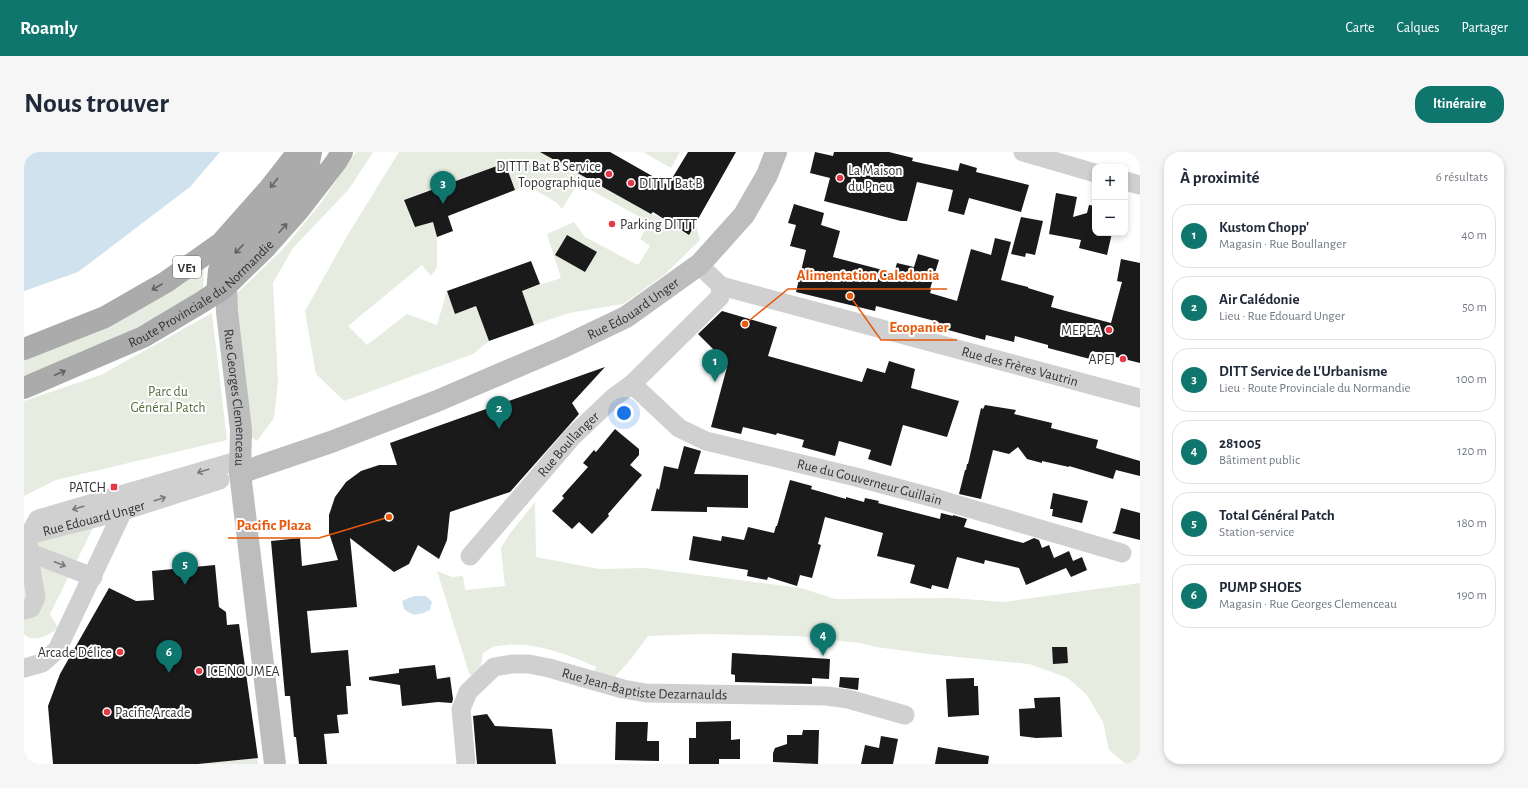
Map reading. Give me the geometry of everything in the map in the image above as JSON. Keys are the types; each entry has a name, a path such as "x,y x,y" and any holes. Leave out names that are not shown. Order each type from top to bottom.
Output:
{"main road":[{"name":"Route Provinciale du Normandie","path":"24,349 105,317 166,282 221,243 269,189 298,152"},
{"path":"221,289 219,270 253,236 308,168 311,152"},
{"name":"Route Provinciale du Normandie","path":"24,388 143,337 221,289 266,247 298,211 342,152"}],"street":[{"name":"Rue Edouard Unger","path":"27,541 38,519 331,442 437,401 561,348 626,317 698,265 744,215 767,175 776,152"},
{"path":"1023,152 1092,171"},
{"path":"1128,182 1140,185"},
{"name":"Rue des Frères Vautrin","path":"698,265 721,286 1140,398"},
{"name":"Rue Boullanger","path":"470,556 573,436 613,398 632,384 720,297 721,286"},
{"name":"Rue Georges Clemenceau","path":"221,289 227,312 241,430 240,466 275,764"},
{"name":"Rue du Gouverneur Guillain","path":"632,384 679,428 706,441 856,477 931,497 1122,553"},
{"name":"Rue Edouard Unger","path":"27,541 123,511 240,466"},
{"path":"24,668 42,663 57,650 93,577 123,511"},
{"path":"27,541 93,577"},
{"path":"24,610 31,608 36,598 27,541"},
{"name":"Rue Jean-Baptiste Dezarnaulds","path":"466,764 461,709 468,692 494,667 512,664 529,664 550,668 623,689 646,693 828,696 848,699 905,716"}],"green space":[{"path":"356,152 373,152 349,189 293,248 273,283 278,382 274,418 257,441 246,434 234,296 283,249 320,204"},
{"path":"399,152 540,152 651,214 656,215 688,235 695,222 700,240 664,275 623,304 569,313 534,325 522,291 561,278 547,234 574,222 585,237 638,265 650,246 640,239 649,222 578,183 562,209 557,203 529,186 515,190 505,163 405,199 415,227 433,222 437,237 437,267 431,276 422,265 348,326 367,345 407,314 437,325 447,291 455,313 476,306 489,341 473,354 344,401 316,374 305,311 347,236"},
{"path":"643,152 680,152 671,168"},
{"path":"204,267 203,290 114,340 24,376 24,359"},
{"name":"Parc du Général Patch","path":"212,313 227,440 56,480 24,496 24,401 101,375"},
{"path":"535,502 536,557 599,569 645,568 801,588 835,599 952,598 1004,602 1140,583 1140,764 1126,764 1109,750 1103,722 1087,695 1068,678 1029,664 928,654 876,647 861,643 795,636 703,634 648,636 631,659 611,681 593,676 596,667 585,662 548,649 523,645 493,647 483,653 481,665 484,668 470,676 437,571 452,577 463,576 465,590 505,586 501,548 508,536"},
{"path":"94,526 50,614 58,628 41,637 28,637 24,634 24,544"},
{"path":"258,758 258,764 198,764"}],"water":[{"path":"24,152 220,152 190,187 78,272 24,291"},
{"path":"414,596 426,596 432,602 430,610 423,613 414,614 404,609 402,601"}],"building":[{"path":"540,152 610,152 668,185 688,152 736,152 689,235 653,212 651,214"},
{"path":"815,152 833,156 834,152 889,152 913,158 912,161 958,171 960,163 977,168 976,172 1029,185 1021,212 969,198 964,215 948,211 953,190 917,182 907,221 901,221 824,201 830,178 810,173"},
{"path":"505,163 515,190 448,216 453,231 437,237 433,222 415,227 404,200"},
{"path":"1056,193 1077,197 1073,217 1087,213 1089,205 1092,206 1092,236 1111,236 1107,255 1079,248 1081,240 1049,234"},
{"path":"794,204 824,213 821,225 840,231 833,257 894,273 897,263 914,267 918,254 939,260 930,293 957,301 971,249 991,255 995,238 1011,242 1001,280 1054,296 1051,307 1111,323 1122,282 1117,281 1121,259 1140,263 1140,363 1092,351 1090,359 1048,348 1048,345 1015,336 1014,342 986,335 985,340 937,327 939,322 876,306 875,311 796,292 806,250 790,246 796,225 788,223"},
{"path":"1021,217 1043,221 1035,255 1026,253 1025,257 1011,254"},
{"path":"567,235 597,252 585,272 555,255"},
{"path":"531,261 540,284 522,291 534,325 489,341 476,306 455,314 447,291"},
{"path":"722,311 777,327 768,356 862,382 867,368 885,373 889,361 915,369 911,388 959,401 947,437 903,425 891,466 868,459 871,450 839,441 835,456 802,447 804,440 777,433 776,435 743,427 741,434 711,427 727,367 716,355 717,353 698,334"},
{"path":"605,367 572,403 579,414 510,492 450,512 447,540 439,559 418,545 409,564 394,572 350,538 357,607 307,611 311,653 348,650 351,686 346,686 348,714 337,715 339,733 324,734 327,764 299,764 296,737 294,737 290,696 285,696 271,541 300,538 302,566 338,560 329,533 329,515 335,497 346,482 361,471 379,465 397,465 390,443"},
{"path":"985,405 1016,410 1014,414 1052,423 1051,428 1098,440 1096,448 1140,461 1140,476 1116,470 1113,479 1069,466 1042,461 1042,463 1027,459 1018,447 1009,454 993,450 981,499 959,494 968,464 981,408 983,409"},
{"path":"615,429 639,449 639,455 630,465 642,475 608,514 609,516 592,534 579,522 572,529 552,511 564,498 562,496 588,467 583,463 594,450 596,452"},
{"path":"684,446 701,451 694,474 748,475 748,508 707,507 707,512 651,511 657,488 659,490 664,466 678,469"},
{"path":"790,480 812,486 811,489 846,499 846,497 864,502 865,498 879,501 878,503 940,519 941,513 953,515 967,519 964,527 1023,543 1034,538 1039,540 1042,548 1049,545 1054,558 1069,551 1073,561 1082,557 1087,570 1071,577 1066,568 1026,585 1019,568 985,560 984,564 957,557 948,589 932,585 931,589 910,583 915,565 877,556 883,533 825,517 818,544 821,545 812,578 800,575 797,586 768,577 767,580 747,576 748,570 689,560 693,536 721,541 722,536 744,540 748,527 774,533"},
{"path":"1053,493 1088,501 1082,523 1052,516 1053,509 1050,509"},
{"path":"1121,508 1140,513 1140,540 1112,533 1115,531"},
{"name":"Pacific Arcade","path":"215,565 219,607 226,612 227,625 239,624 258,758 198,764 53,764 48,706 60,674 109,588 136,601 154,600 152,571"},
{"path":"1052,647 1067,647 1068,663 1053,664"},
{"path":"732,653 830,659 829,679 812,678 812,684 735,682 735,675 731,674"},
{"path":"435,665 437,679 450,677 453,699 452,703 438,702 402,706 400,685 369,680 369,677 399,673 399,669"},
{"path":"840,677 859,678 858,690 839,687"},
{"path":"974,678 974,686 978,686 979,715 948,717 946,679"},
{"path":"1060,697 1062,737 1036,738 1020,736 1019,709 1035,708 1034,698"},
{"path":"487,714 495,726 552,729 556,764 477,764 473,716"},
{"path":"731,721 731,740 740,739 740,759 719,759 719,764 689,764 689,738 696,738 696,722"},
{"path":"616,722 648,722 647,741 659,741 659,761 615,760"},
{"path":"803,730 819,730 818,764 773,762 773,753 775,748 787,744 787,735 802,735"},
{"path":"881,736 898,739 893,764 861,764 865,745 879,748"},
{"path":"938,747 989,756 988,764 935,764"}],"place":[{"name":"DITTT Bat B Service Topographique","path":"609,174"},
{"name":"La Maison du Pneu","path":"840,178"},
{"name":"DITTT Bat B","path":"631,183"},
{"name":"DITT Service de L'Urbanisme","path":"443,204"},
{"name":"Parking DITTT","path":"612,224"},
{"name":"Ecopanier","path":"850,296"},
{"name":"Alimentation Caledonia","path":"745,324"},
{"name":"MEPEA","path":"1109,330"},
{"name":"APEJ","path":"1123,359"},
{"name":"Kustom Chopp'","path":"715,382"},
{"name":"Air Calédonie","path":"499,429"},
{"name":"PATCH","path":"114,487"},
{"name":"Pacific Plaza","path":"389,517"},
{"name":"Total Général Patch","path":"185,585"},
{"name":"Arcade Délice","path":"120,652"},
{"name":"281005","path":"823,656"},
{"name":"ICE NOUMEA","path":"199,671"},
{"name":"PUMP SHOES","path":"169,673"},
{"name":"Pacific Arcade","path":"107,712"}]}
